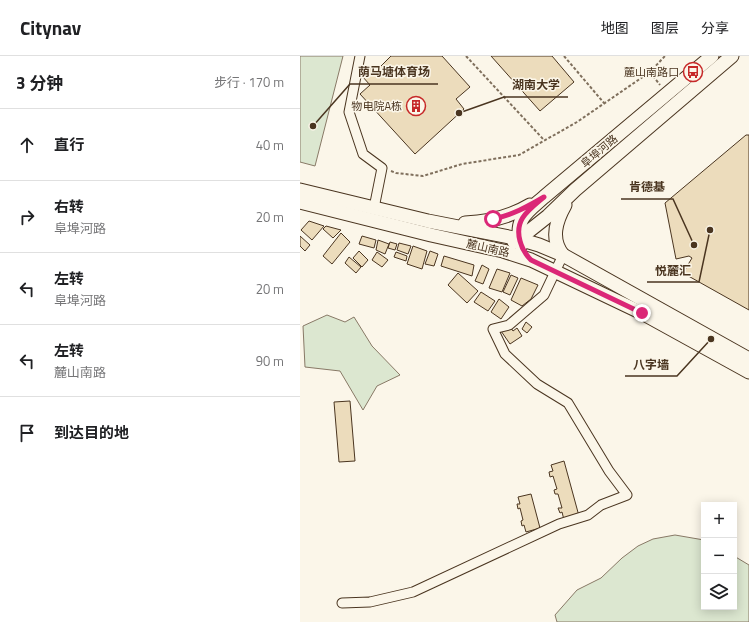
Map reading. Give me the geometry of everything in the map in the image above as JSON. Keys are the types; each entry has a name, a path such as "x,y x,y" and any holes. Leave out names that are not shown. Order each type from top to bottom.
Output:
{"main road":[{"name":"阜埠河路","path":"519,239 518,231 525,214 712,56"},
{"path":"487,248 506,245 519,239 548,216 575,190 732,56"},
{"path":"300,190 428,221 519,239 539,245 563,255 749,359"},
{"path":"563,255 559,250 556,241 557,219 575,190"},
{"path":"428,221 459,223 482,222 507,216 522,210 544,197"},
{"name":"麓山南路","path":"300,202 531,260 642,313 749,372"},
{"path":"519,239 525,254 531,260"}],"street":[{"path":"360,56 349,112 363,154 382,168 374,208"},
{"path":"342,603 370,602 413,592 559,524 588,516 601,505 627,496 609,471 568,403 537,384 505,354 493,329 509,325 544,296 563,255"}],"path":[{"path":"466,56 544,141"},
{"path":"564,56 604,103"},
{"path":"382,168 396,174 423,176 462,164 519,155 577,122 650,72 665,56"},
{"path":"650,72 667,94"}],"green space":[{"path":"300,56 343,56 315,166 300,162"},
{"path":"327,315 345,322 354,317 372,346 400,375 377,386 363,410 340,371 305,367 303,326"},
{"path":"675,535 701,539 701,610 737,610 737,558 749,565 749,622 557,622 555,615 577,590 601,578 622,558 638,546 653,539"}],"building":[{"name":"物电院A栋","path":"391,56 442,56 470,87 456,99 464,109 415,154 360,94 370,85 362,76 372,67 376,71"},
{"path":"491,56 552,56 574,82 540,111"},
{"path":"746,135 749,135 749,310 683,273 692,258 689,256 676,259 665,203"},
{"path":"309,221 324,226 312,240 301,230"},
{"path":"326,226 341,230 333,238 323,229"},
{"path":"341,233 350,242 332,264 323,256"},
{"path":"300,236 310,245 305,251 300,246"},
{"path":"362,236 376,240 374,248 359,244"},
{"path":"378,240 389,244 385,254 376,250"},
{"path":"390,242 397,244 395,250 388,248"},
{"path":"399,243 411,246 408,254 397,250"},
{"path":"413,246 427,251 422,269 407,264"},
{"path":"359,251 368,260 362,267 353,258"},
{"path":"430,251 438,254 434,266 425,264"},
{"path":"377,252 388,260 382,267 372,260"},
{"path":"396,252 407,256 406,261 394,257"},
{"path":"444,256 474,265 472,276 441,266"},
{"path":"349,257 361,267 356,273 345,263"},
{"path":"482,265 489,269 483,284 475,281"},
{"path":"497,269 510,273 502,292 489,288"},
{"path":"458,273 478,291 467,303 448,285"},
{"path":"511,275 518,278 510,295 503,292"},
{"path":"521,278 538,285 531,299 522,306 511,300"},
{"path":"481,292 495,301 488,311 474,302"},
{"path":"499,299 509,307 501,319 491,312"},
{"path":"526,322 532,327 527,333 522,329"},
{"path":"509,325 513,331 517,328 522,336 510,344 501,331"},
{"path":"350,401 355,461 339,462 334,402"},
{"path":"564,461 579,516 564,520 562,512 560,513 558,508 562,508 558,494 555,494 554,490 557,489 553,476 550,477 549,472 553,471 551,465"},
{"path":"531,494 540,528 526,532 524,525 522,526 521,521 523,520 520,508 518,509 517,504 520,504 518,497"}],"place":[{"name":"麓山南路口","path":"693,72"},
{"name":"物电院A栋","path":"416,106"},
{"name":"湖南大学","path":"459,113"},
{"name":"荫马塘体育场","path":"313,126"},
{"name":"悦麓汇","path":"710,230"},
{"name":"肯德基","path":"694,245"},
{"name":"八字墙","path":"711,339"}],"route":[{"path":"493,219 507,216 522,210 544,197 525,214 520,223 518,231 519,239 525,254 531,260 642,313"}]}
